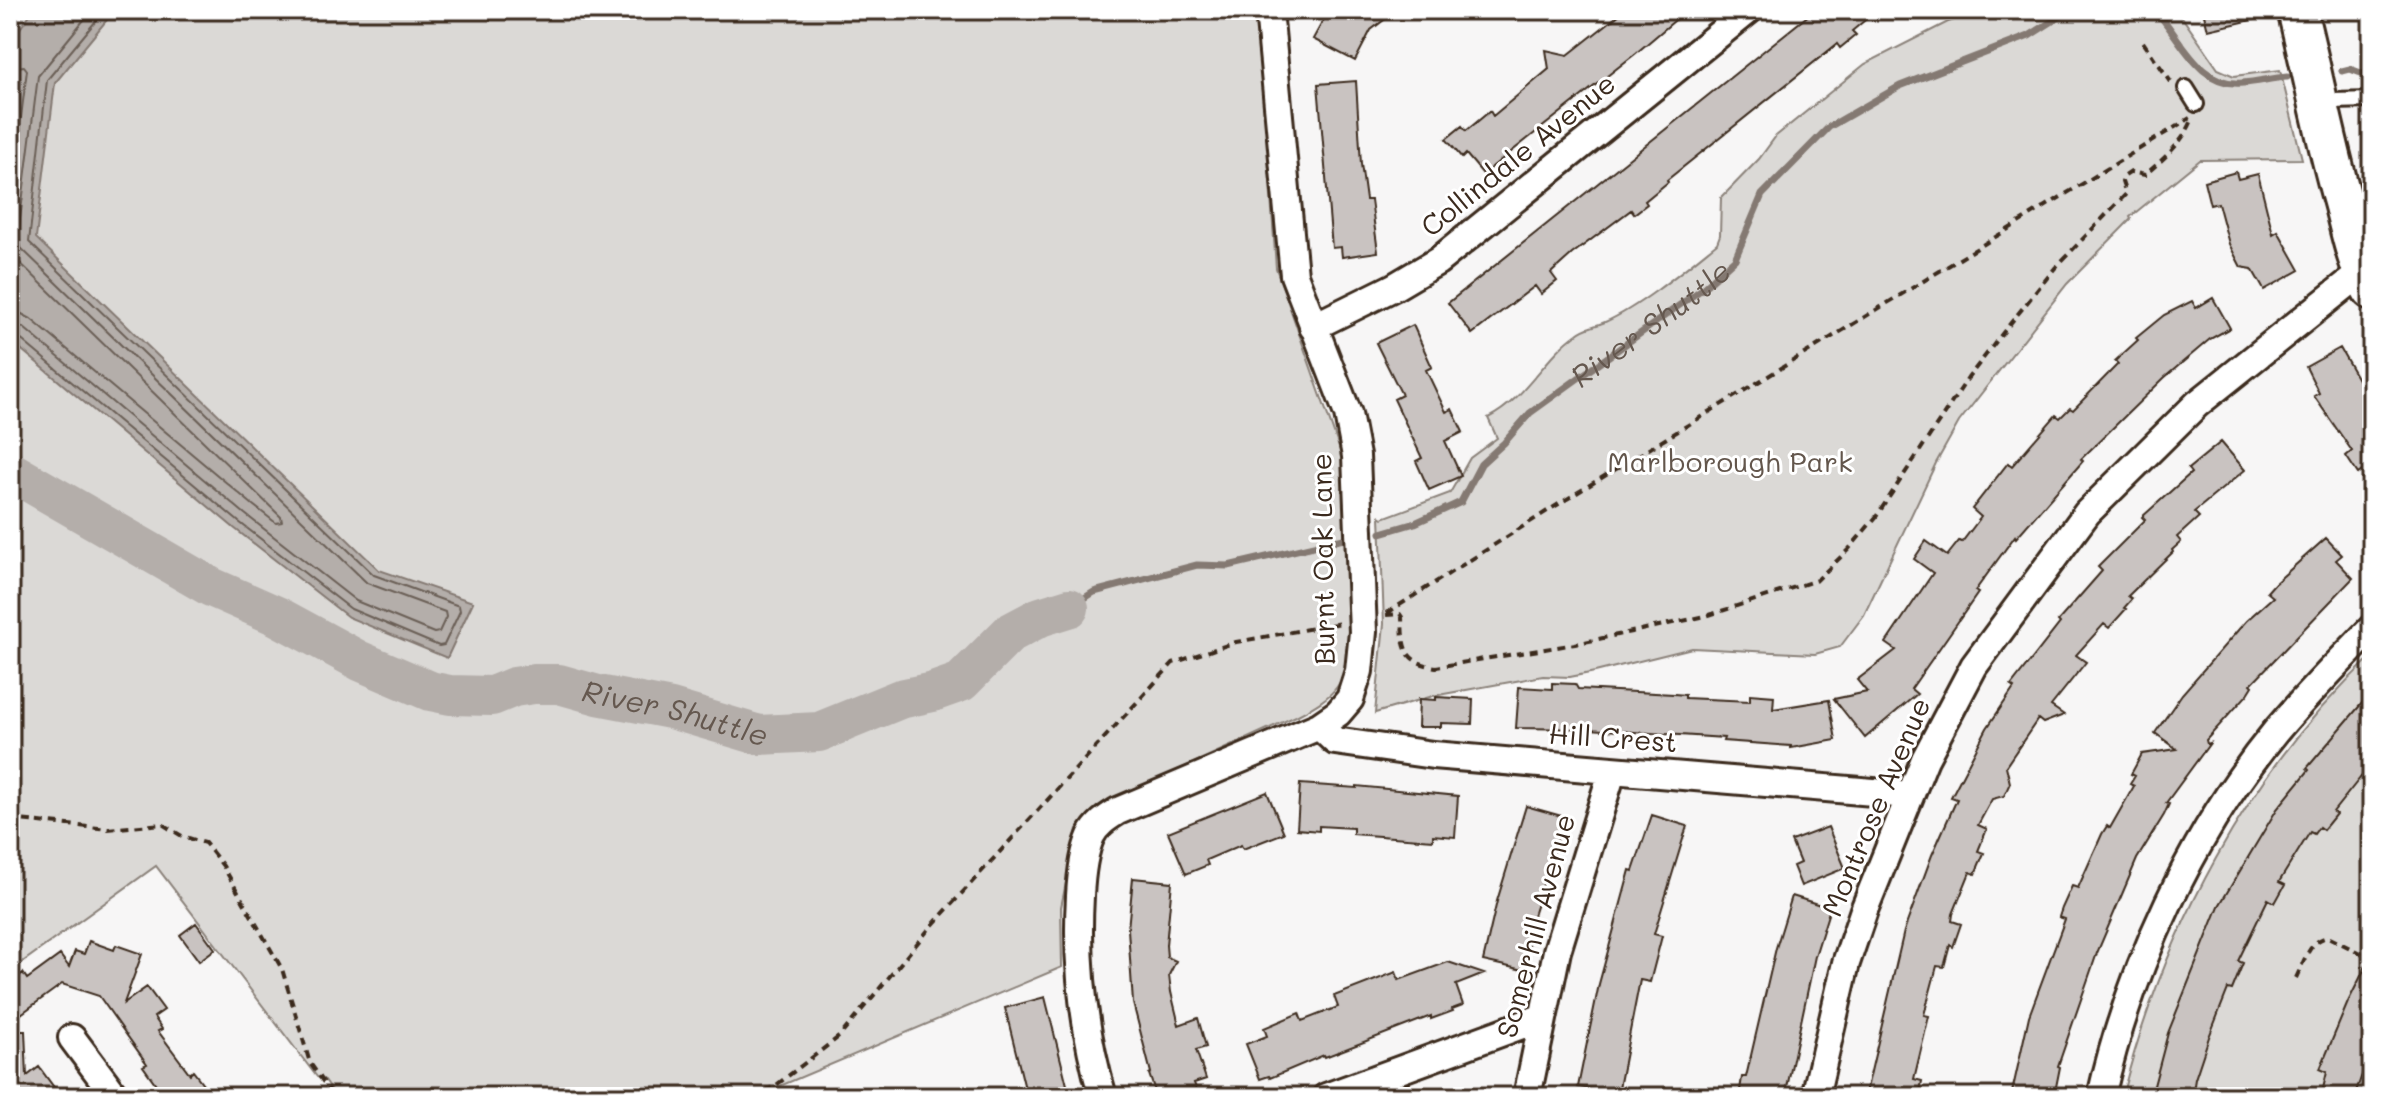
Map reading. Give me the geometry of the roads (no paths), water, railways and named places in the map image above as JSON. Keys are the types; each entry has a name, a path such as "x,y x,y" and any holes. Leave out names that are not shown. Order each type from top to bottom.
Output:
{"street":[{"name":"Burnt Oak Lane","path":"1103,1097 1088,1037 1079,958 1081,877 1092,835 1100,823 1118,811 1319,726 1338,713 1350,699 1359,671 1363,632 1356,456 1348,414 1295,283 1269,10"},
{"name":"Collindale Avenue","path":"1313,327 1394,287 1438,261 1749,10"},
{"path":"2297,10 2316,97 2367,281"},
{"name":"Montrose Avenue","path":"1815,1097 1846,963 1864,910 1925,759 1974,666 2087,513 2197,404 2367,281"},
{"path":"2101,1097 2142,966 2187,866 2249,767 2275,732 2372,628"},
{"name":"Hill Crest","path":"1319,726 1335,741 1356,746 1612,772 1909,795"},
{"name":"Somerhill Avenue","path":"1527,1097 1557,951 1612,772"},
{"path":"1326,1097 1541,1018"},
{"path":"72,1038 116,1097"}],"lane":[{"path":"2186,88 2195,110"},
{"path":"2316,97 2332,101 2372,100"}],"water":[{"path":"33,10 115,10 55,83 36,238 379,570 473,602 447,658 348,617 234,528 10,340 10,43"}],"waterway":[{"name":"River Shuttle","path":"1381,533 1415,523 1461,502 1481,464 1530,413 1702,289 1735,259 1762,195 1829,127 1900,86 2029,36 2070,10"},
{"name":"River Shuttle","path":"2155,10 2192,58 2214,78 2243,83 2287,77"},
{"name":"River Shuttle","path":"2342,71 2350,69 2372,77"},
{"name":"River Shuttle","path":"10,471 211,587 277,616 360,661 430,691 492,696 514,687 559,684 671,709 759,735 819,732 900,699 961,682 1010,633 1040,617 1069,608"},
{"name":"River Shuttle","path":"1069,608 1094,592 1197,565 1228,566 1352,537"}],"park label":[{"name":"Marlborough Park","path":"1730,462"}]}
